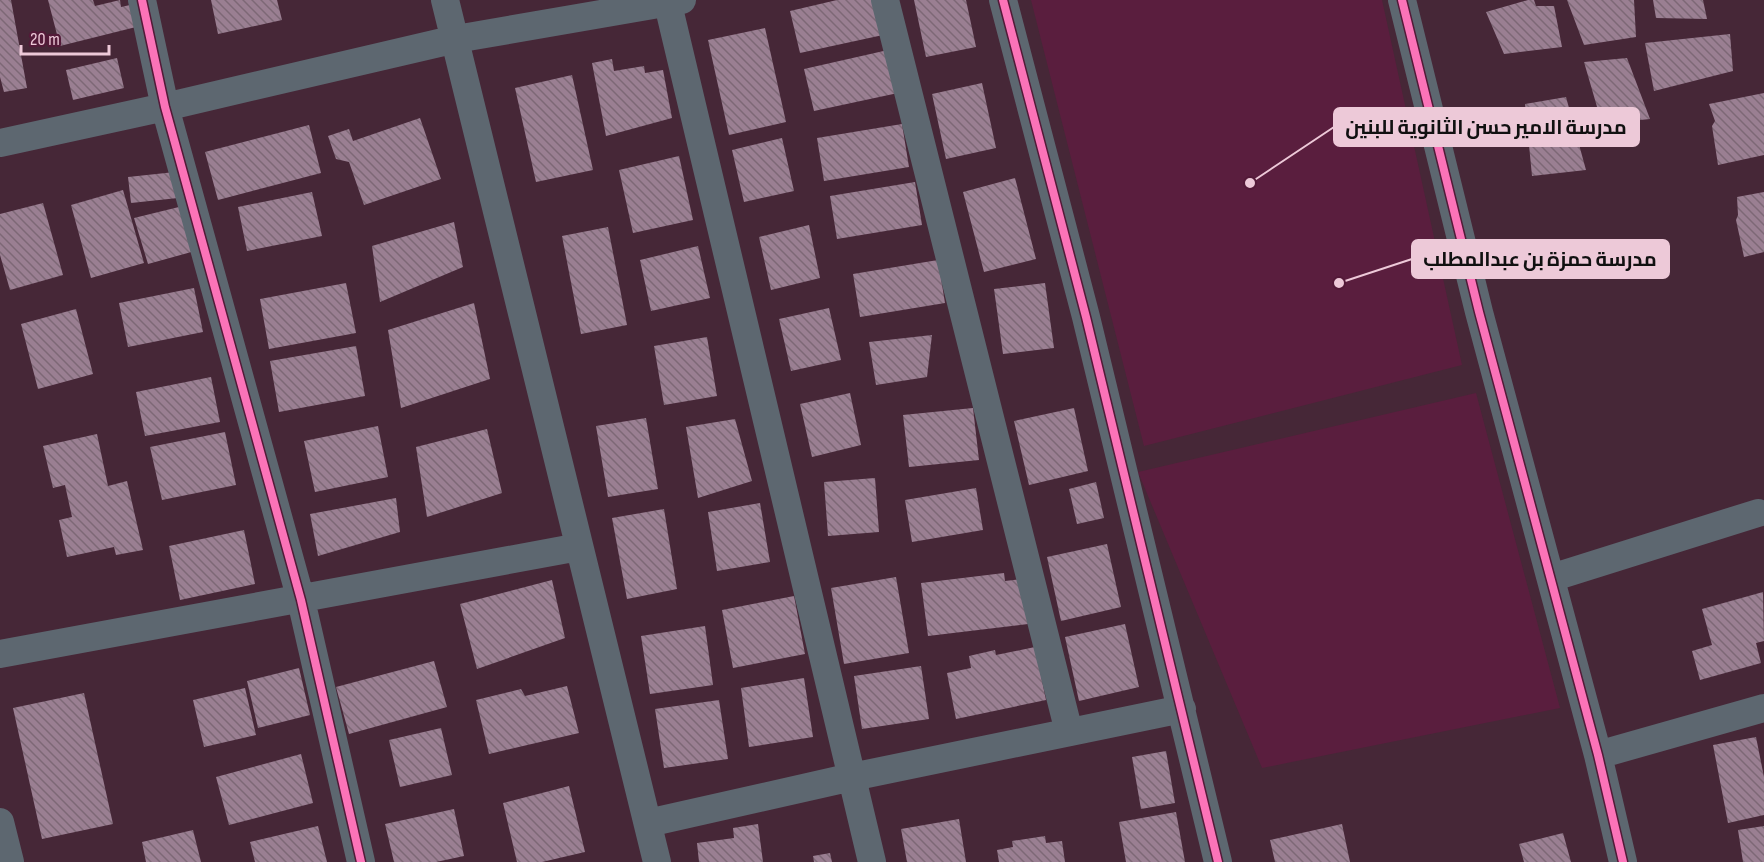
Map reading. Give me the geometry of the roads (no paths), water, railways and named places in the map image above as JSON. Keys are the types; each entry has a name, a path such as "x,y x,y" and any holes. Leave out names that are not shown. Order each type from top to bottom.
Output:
{"street":[{"path":"142,0 165,107 302,600 362,862"},
{"path":"445,0 657,862"},
{"path":"885,0 1069,732"},
{"path":"1002,0 1086,316 1218,862"},
{"path":"1402,0 1479,312 1598,755 1623,862"},
{"path":"0,143 456,39 672,1 872,862"},
{"path":"1551,578 1758,513"},
{"path":"0,654 579,547"},
{"path":"1598,755 1764,708"},
{"path":"648,823 852,777 1182,709"},
{"path":"0,822 10,862"}],"place":[{"name":"مدرسة الامير حسن الثانوية للبنين","path":"1250,183"},
{"name":"مدرسة حمزة بن عبدالمطلب","path":"1339,283"}]}
